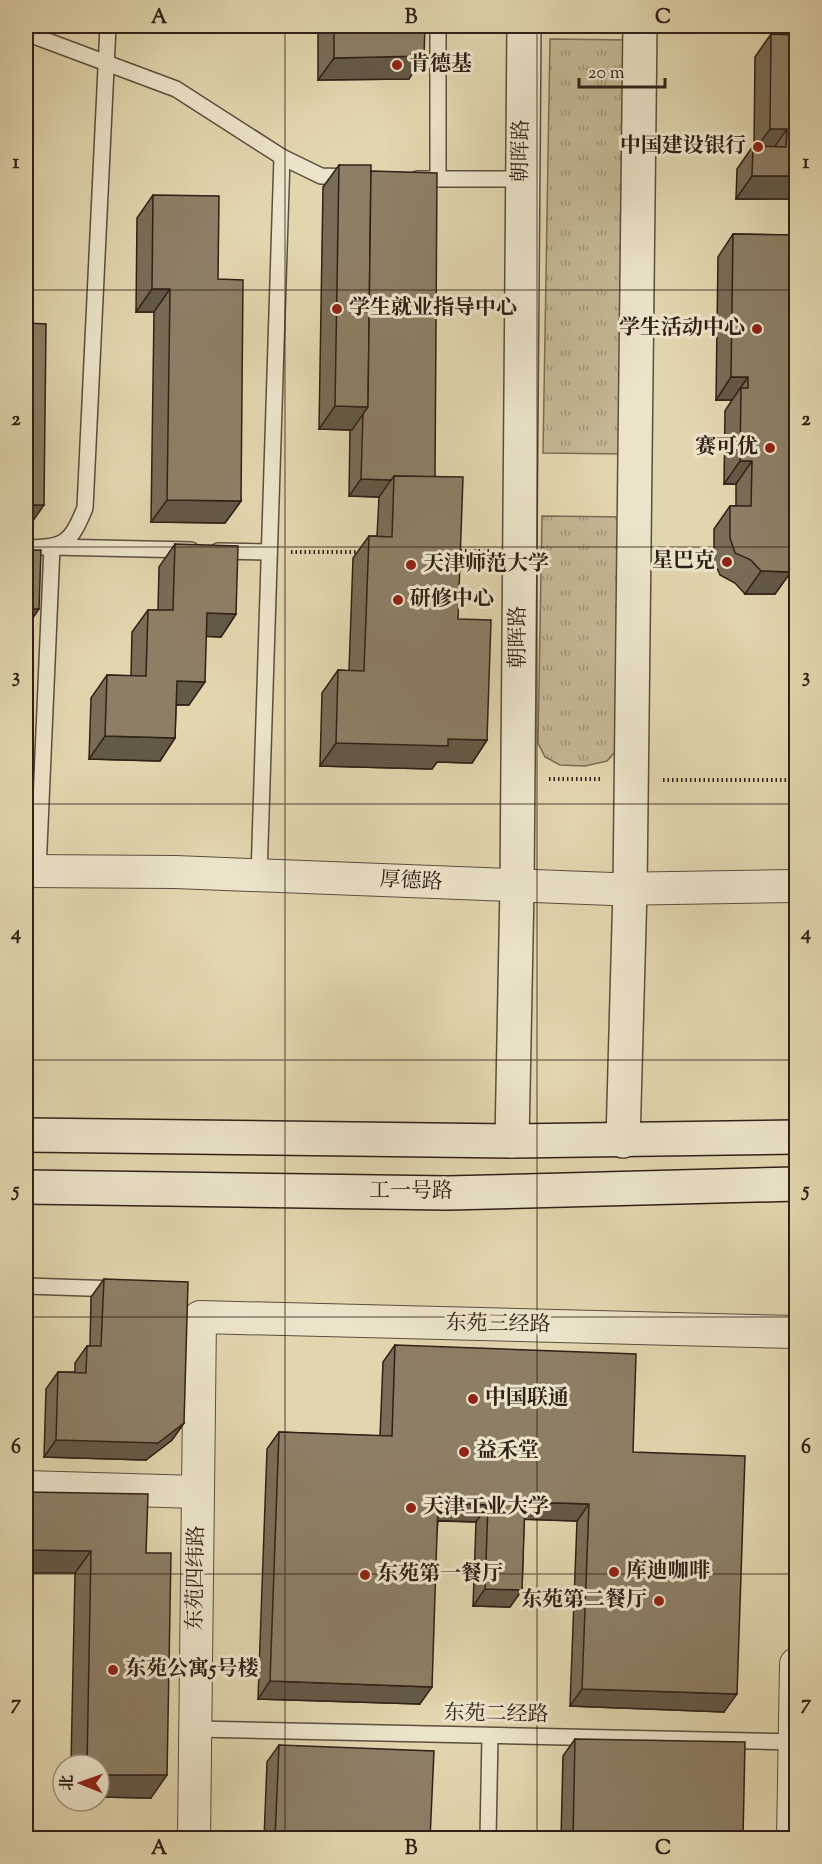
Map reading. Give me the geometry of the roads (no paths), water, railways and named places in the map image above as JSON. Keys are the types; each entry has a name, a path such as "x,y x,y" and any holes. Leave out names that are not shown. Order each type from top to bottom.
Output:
{"street":[{"name":"朝晖路","path":"512,1141 517,887 524,26"},
{"path":"623,1141 630,889 640,26"},
{"name":"厚德路","path":"32,871 259,876 517,887 630,889 796,886"},
{"path":"26,1135 512,1141 796,1137"},
{"name":"工一号路","path":"26,1187 448,1193 796,1184"},
{"name":"东苑三经路","path":"194,1308 796,1332"},
{"name":"东苑四纬路","path":"194,1308 198,1492 194,1839"},
{"path":"26,1486 198,1492"},
{"path":"793,1839 796,1664"}],"lane":[{"path":"52,547 73,536 85,508 108,26"},
{"path":"438,26 438,179"},
{"path":"26,33 177,89 282,158 321,176 368,177"},
{"path":"259,876 282,158"},
{"path":"403,178 522,179"},
{"path":"32,871 52,547"},
{"path":"26,548 269,552"},
{"path":"26,1286 136,1290"},
{"name":"东苑二经路","path":"196,1729 795,1742"},
{"path":"488,1839 490,1736"}],"place":[{"name":"肯德基","path":"397,65"},
{"name":"中国建设银行","path":"758,147"},
{"name":"学生就业指导中心","path":"337,309"},
{"name":"学生活动中心","path":"757,329"},
{"name":"赛可优","path":"770,448"},
{"name":"星巴克","path":"727,562"},
{"name":"天津师范大学","path":"411,565"},
{"name":"研修中心","path":"398,600"},
{"name":"中国联通","path":"473,1399"},
{"name":"益禾堂","path":"464,1452"},
{"name":"天津工业大学","path":"411,1508"},
{"name":"库迪咖啡","path":"614,1572"},
{"name":"东苑第一餐厅","path":"365,1575"},
{"name":"东苑第二餐厅","path":"659,1601"},
{"name":"东苑公寓5号楼","path":"113,1670"}]}
